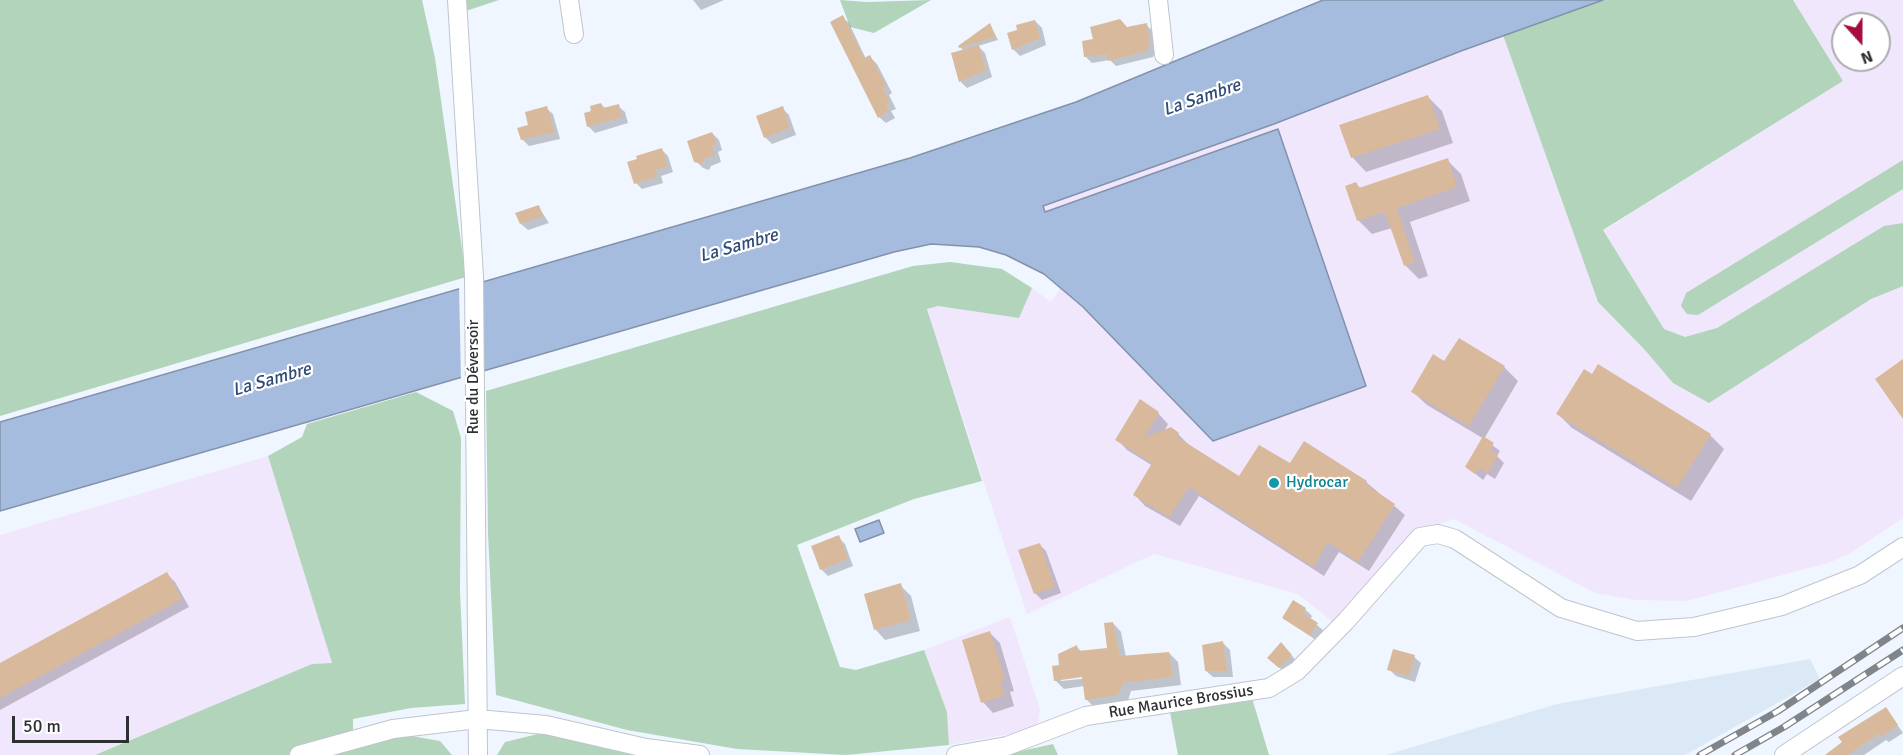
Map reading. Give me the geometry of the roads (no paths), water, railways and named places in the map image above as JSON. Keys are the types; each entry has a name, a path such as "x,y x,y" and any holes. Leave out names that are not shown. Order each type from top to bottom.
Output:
{"street":[{"name":"Rue du Déversoir","path":"457,0 474,276 473,411 478,755"},
{"path":"569,0 574,34"},
{"path":"1158,0 1164,55"},
{"name":"Rue Maurice Brossius","path":"956,755 1007,746 1086,716 1269,688 1298,671 1346,621 1420,537 1438,534 1455,539 1561,608 1637,631 1694,627 1782,606 1860,575 1903,547"},
{"path":"1784,755 1903,676"},
{"path":"299,755 393,729 477,720 546,725 646,748 700,755"}],"water":[{"name":"La Sambre","path":"1323,0 1603,0 1461,51 1274,124 1043,206 1045,212 1278,129 1366,386 1213,441 1083,307 1044,274 1006,255 979,247 931,244 894,252 0,511 0,422 910,158 1076,102"},
{"path":"879,520 884,533 860,542 855,529"}],"railway":[{"path":"1700,755 1778,711 1903,628"},
{"path":"1735,755 1784,727 1903,650"}],"place":[{"name":"Hydrocar","path":"1274,483"}]}
